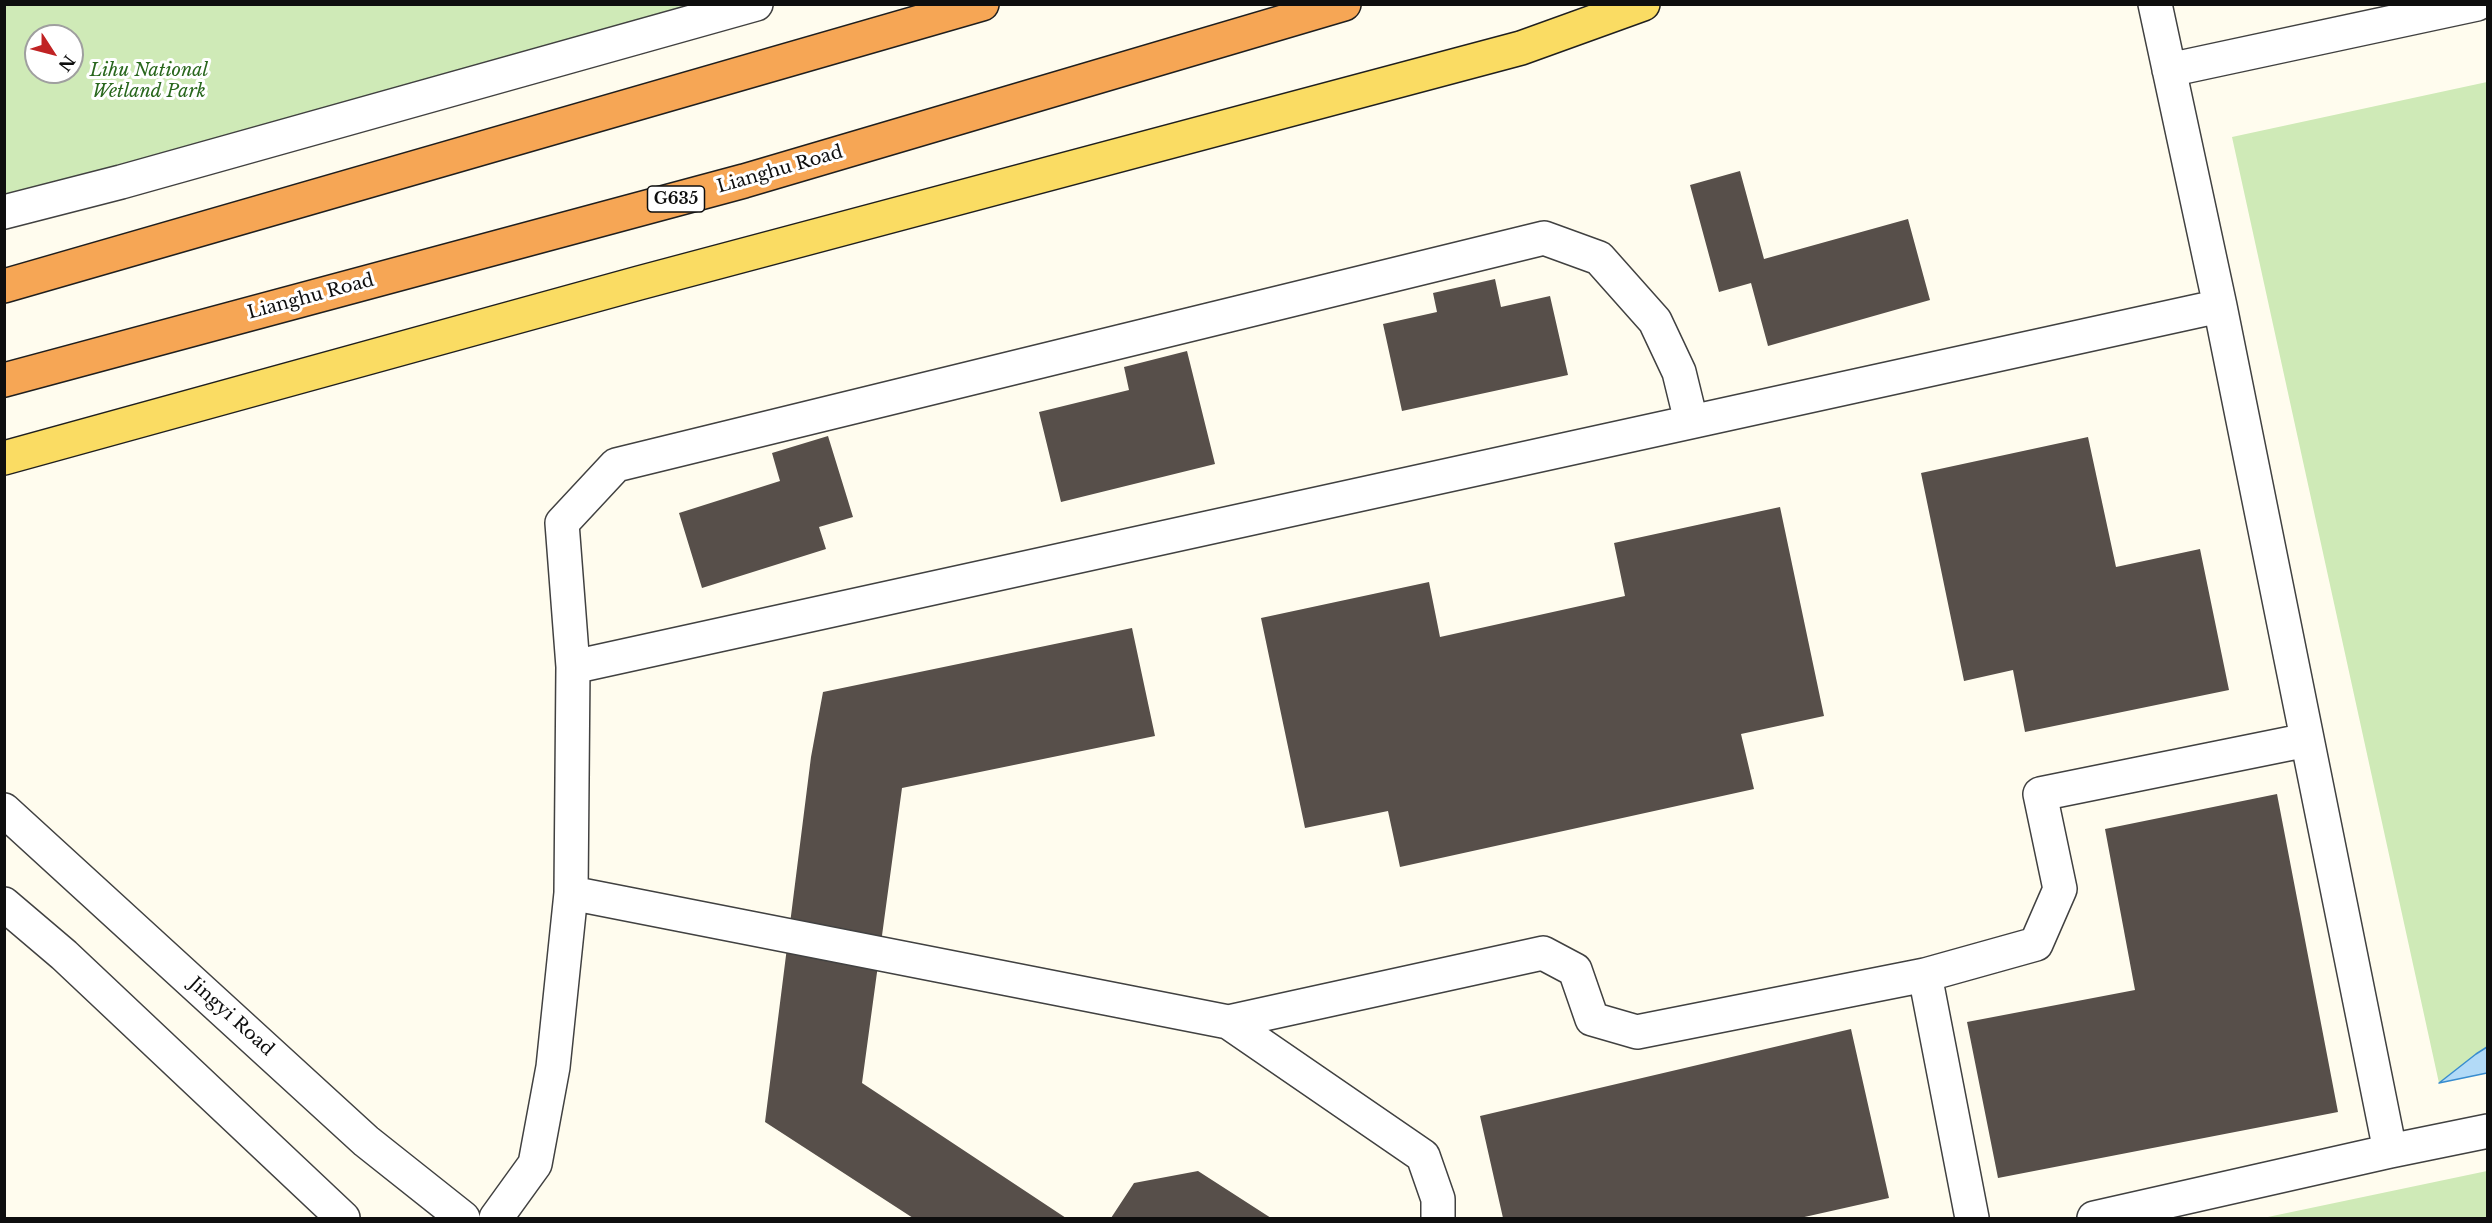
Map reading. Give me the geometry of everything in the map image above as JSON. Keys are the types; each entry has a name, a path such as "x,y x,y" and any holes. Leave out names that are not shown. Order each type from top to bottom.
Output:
{"highway":[{"path":"4,286 982,4"},
{"name":"Lianghu Road","path":"4,380 744,181 1344,4"}],"main road":[{"path":"4,458 650,279 1521,48 1643,4"}],"street":[{"path":"4,212 122,182 756,4"},
{"path":"2155,4 2220,306 2390,1151 2487,1131"},
{"path":"2169,70 2477,4"},
{"path":"496,1218 535,1164 553,1067 571,893 573,667 562,523 616,465 1544,238 1599,258 1655,321 1679,372 1691,421"},
{"path":"573,667 2220,306"},
{"path":"1228,1022 1543,953 1575,970 1593,1019 1637,1032 1925,975 2036,944 2060,888 2040,794 2307,741"},
{"name":"Jingyi Road","path":"4,810 366,1141 456,1216"},
{"path":"571,893 1228,1022 1423,1156 1438,1199 1438,1218"},
{"path":"4,904 72,963 343,1218"},
{"path":"1925,975 1972,1218"},
{"path":"2094,1218 2404,1148"}],"green space":[{"name":"Lihu National Wetland Park","path":"5,4 742,5 5,200"},
{"path":"2487,82 2488,1047 2439,1083 2232,137"},
{"path":"2487,1171 2487,1218 2263,1218"}],"water":[{"path":"2487,1047 2487,1073 2439,1083 2476,1054"}],"building":[{"path":"1740,171 1764,259 1908,219 1930,300 1768,346 1751,283 1719,292 1690,185"},
{"path":"1495,279 1501,307 1550,296 1568,375 1402,411 1383,324 1437,312 1433,293"},
{"path":"1187,351 1215,464 1061,502 1039,412 1129,390 1124,367"},
{"path":"828,436 853,517 819,527 826,549 702,588 679,513 780,481 772,453"},
{"path":"2088,437 2116,567 2200,549 2229,690 2025,732 2013,670 1964,681 1921,473"},
{"path":"1780,507 1824,716 1741,734 1754,789 1400,867 1388,811 1305,828 1261,618 1429,582 1440,637 1625,596 1614,543"},
{"path":"1132,628 1155,736 902,788 862,1083 1066,1218 913,1218 765,1122 811,757 823,692"},
{"path":"2277,794 2338,1112 1998,1178 1967,1022 2135,990 2105,829"},
{"path":"1851,1029 1889,1198 1800,1218 1503,1218 1480,1116"},
{"path":"1198,1171 1271,1218 1111,1218 1134,1183"}]}
